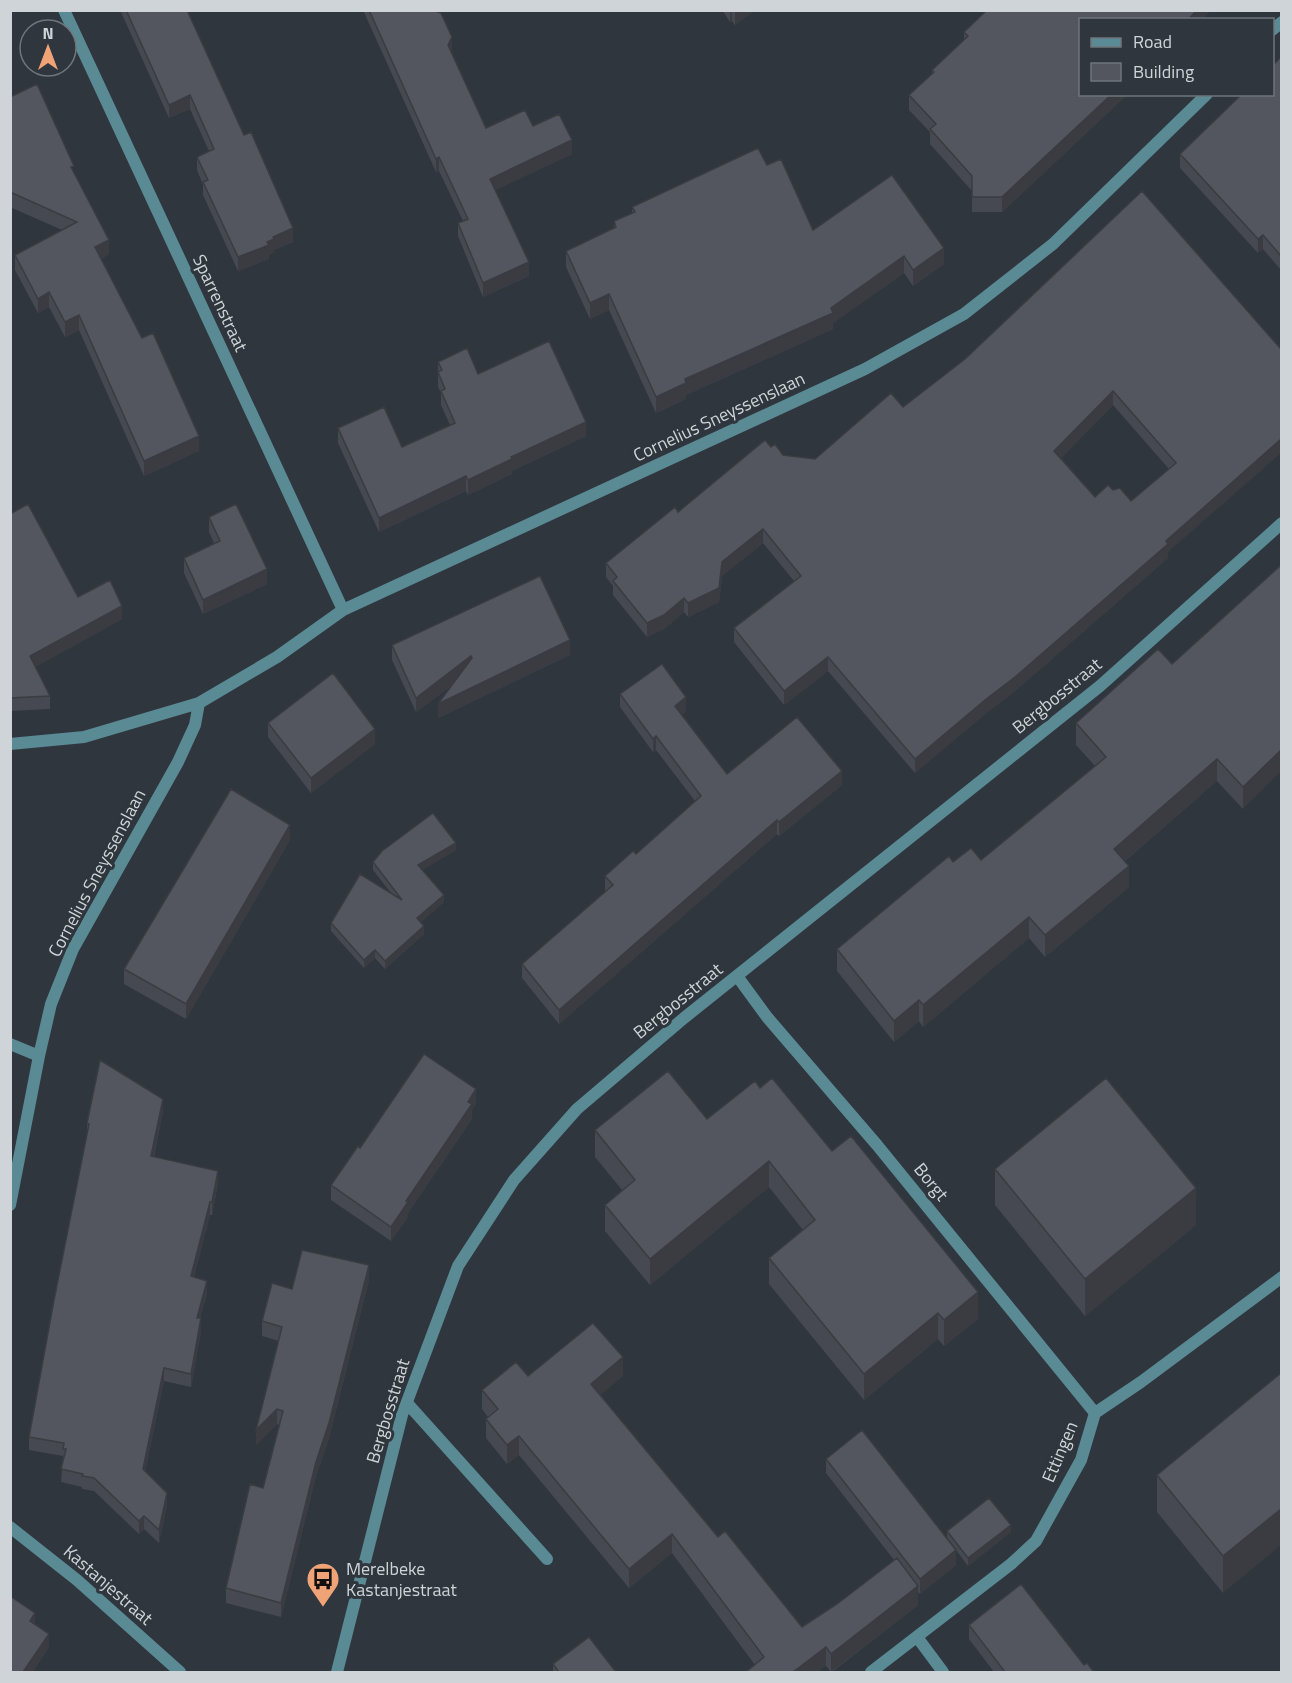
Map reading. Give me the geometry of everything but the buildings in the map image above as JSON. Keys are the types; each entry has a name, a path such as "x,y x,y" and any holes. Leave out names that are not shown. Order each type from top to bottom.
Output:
{"street":[{"name":"Sparrenstraat","path":"64,10 343,610"},
{"name":"Cornelius Sneyssenslaan","path":"10,744 84,737 199,704 277,657 343,610 865,369 964,314 1053,244 1205,96"},
{"name":"Bergbosstraat","path":"337,1672 407,1403 458,1266 514,1180 577,1108 737,976 1100,686 1281,523"},
{"name":"Cornelius Sneyssenslaan","path":"10,1205 51,1004 73,949 178,762 195,725 199,704"},
{"name":"Borgt","path":"737,976 767,1017 878,1145 1095,1413"},
{"path":"10,1044 39,1056"},
{"name":"Ettingen","path":"871,1672 1011,1564 1036,1540 1081,1460 1095,1413 1141,1382 1281,1277"},
{"path":"407,1403 547,1559"},
{"name":"Kastanjestraat","path":"10,1527 77,1580 180,1672"},
{"path":"917,1637 943,1672"}],"place":[{"name":"Merelbeke Kastanjestraat","path":"323,1608"}]}
